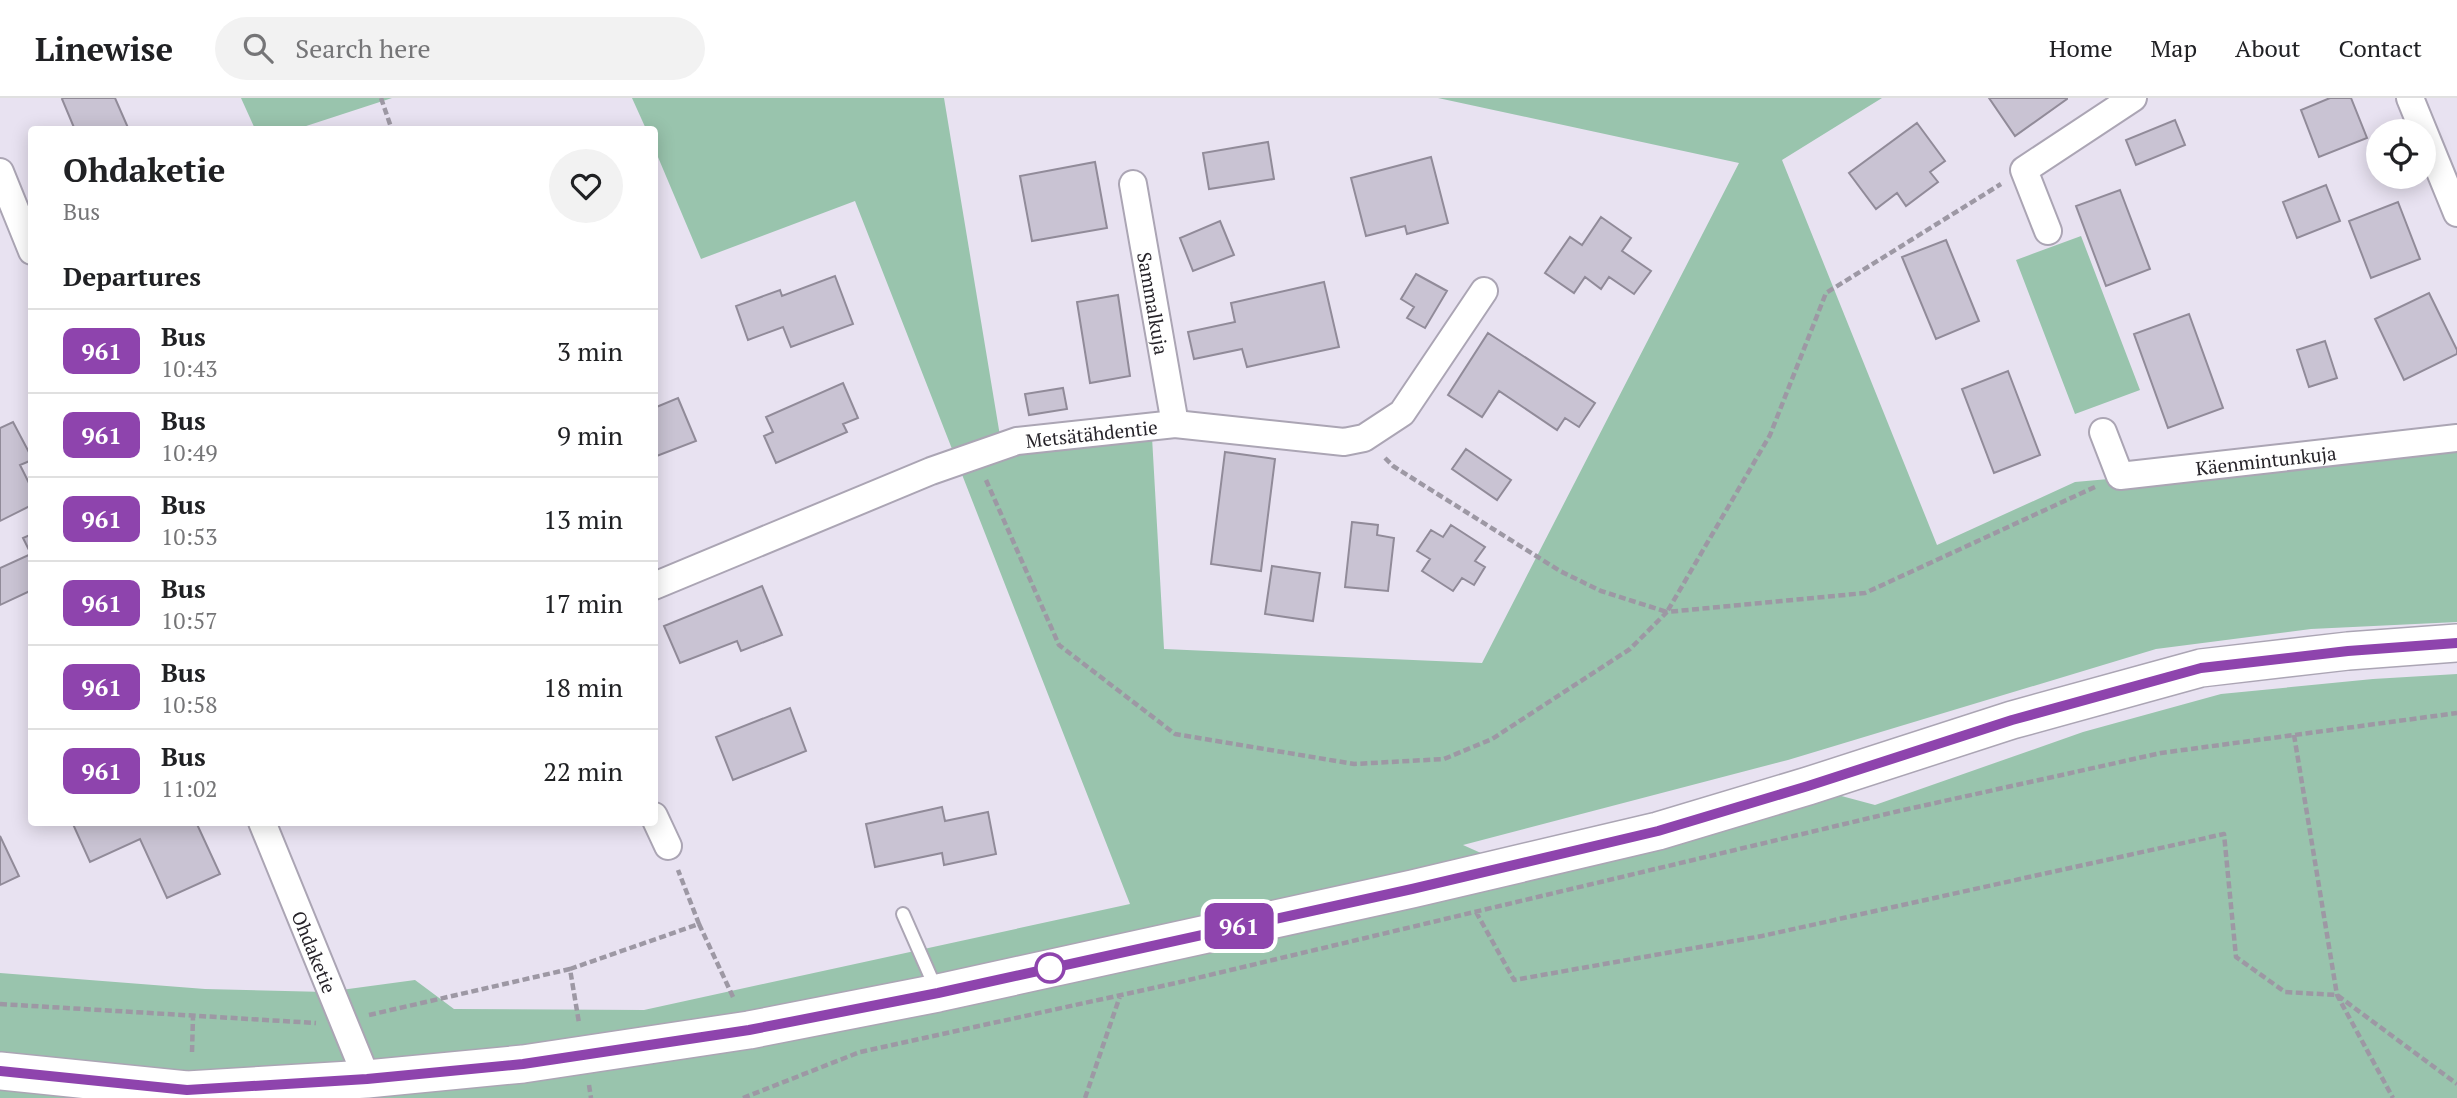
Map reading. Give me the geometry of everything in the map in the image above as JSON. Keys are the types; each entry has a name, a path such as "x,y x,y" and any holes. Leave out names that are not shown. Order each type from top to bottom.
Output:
{"main road":[{"path":"0,1071 187,1090 367,1079 523,1064 749,1030 938,993 1412,889 1658,831 2012,720 2201,668 2348,651 2457,643"}],"street":[{"path":"2048,231 2024,170 2133,98"},
{"path":"2410,98 2457,213"},
{"path":"0,172 28,241"},
{"name":"Sammalkuja","path":"1133,184 1175,424"},
{"path":"1364,438 1402,412 1484,292"},
{"name":"Metsätähdentie","path":"658,584 769,537 975,455 1017,441 1175,424 1344,442 1364,438"},
{"path":"2103,432 2120,476"},
{"name":"Käenmintunkuja","path":"2120,476 2457,438"},
{"path":"658,825 668,846"},
{"name":"Ohdaketie","path":"264,826 367,1079"}],"lane":[{"path":"903,914 938,993"}],"path":[{"path":"381,98 391,126"},
{"path":"975,455 1059,645 1175,734 1354,764 1444,759 1492,739 1630,649 1667,612 1770,435 1826,293 2024,170"},
{"path":"1364,438 1393,466 1560,571 1601,591 1667,612 1865,593 2120,476"},
{"path":"743,1098 860,1052 1120,996 1899,811 2148,756 2457,713"},
{"path":"2294,736 2337,995 2393,1098"},
{"path":"1476,912 1514,980 1762,936 2224,834 2236,957 2285,992 2337,995 2457,1084"},
{"path":"668,846 699,924 749,1030"},
{"path":"570,969 699,924"},
{"path":"1085,1098 1120,996"},
{"path":"191,1052 193,1017"}],"green space":[{"path":"241,98 392,98 306,126 254,126"},
{"path":"632,98 944,98 1003,454 1152,437 1164,649 1482,663 1739,163 1438,98 1882,98 1782,160 1937,545 2075,482 2457,448 2457,622 2311,629 2156,649 1788,760 1463,845 1532,876 1834,794 1875,805 2083,732 2221,694 2373,679 2457,674 2457,1098 0,1098 0,973 205,989 326,992 415,980 454,1009 644,1010 1130,904 855,201 701,259 658,157 658,126 645,126"},
{"path":"2081,236 2140,390 2075,414 2016,260"}],"building":[{"path":"115,98 127,126 73,126 62,99"},
{"path":"1989,98 2067,98 2067,99 2015,136"},
{"path":"2330,98 2351,98 2366,138 2319,157 2301,110"},
{"path":"2175,120 2185,145 2136,165 2126,140"},
{"path":"1917,123 1945,161 1930,172 1938,182 1906,206 1897,193 1876,209 1849,173"},
{"path":"1268,142 1274,179 1209,189 1203,153"},
{"path":"1431,157 1448,223 1407,234 1405,226 1366,236 1351,178"},
{"path":"1095,162 1107,228 1032,241 1020,176"},
{"path":"2326,185 2340,221 2297,238 2283,202"},
{"path":"2120,190 2150,269 2106,286 2076,206"},
{"path":"2398,202 2420,259 2371,278 2349,221"},
{"path":"1601,217 1631,238 1622,251 1651,271 1634,294 1609,277 1601,289 1585,277 1574,293 1545,273 1570,237 1582,245"},
{"path":"1220,221 1234,255 1193,271 1180,238"},
{"path":"1946,240 1979,321 1936,339 1902,257"},
{"path":"1416,274 1447,291 1425,328 1407,318 1414,307 1401,299"},
{"path":"835,276 853,324 791,347 783,327 748,340 736,306 780,290 782,296"},
{"path":"1324,282 1339,347 1247,367 1242,349 1194,359 1188,332 1235,322 1231,303"},
{"path":"2429,293 2457,354 2404,380 2375,319"},
{"path":"1118,295 1130,376 1090,383 1077,302"},
{"path":"2189,314 2223,408 2168,428 2134,334"},
{"path":"1488,333 1595,403 1579,427 1565,418 1557,430 1499,391 1482,417 1448,395"},
{"path":"2325,341 2337,378 2309,387 2297,350"},
{"path":"2008,371 2040,455 1994,473 1962,389"},
{"path":"843,383 858,418 843,424 847,432 776,463 764,436 773,432 766,417"},
{"path":"1063,388 1067,409 1029,415 1025,394"},
{"path":"678,398 696,441 658,455 658,406"},
{"path":"13,422 28,450 28,462 20,465 28,481 28,507 0,521 0,428"},
{"path":"1466,449 1511,480 1497,500 1452,469"},
{"path":"1225,452 1275,459 1261,571 1211,564"},
{"path":"1352,522 1378,525 1377,535 1394,538 1388,591 1345,587"},
{"path":"1451,525 1485,547 1475,561 1485,567 1474,585 1462,578 1453,591 1422,571 1430,559 1417,551 1431,530 1443,537"},
{"path":"28,555 28,592 0,605 0,568"},
{"path":"1272,566 1320,573 1313,621 1265,614"},
{"path":"762,586 782,635 741,651 737,641 680,663 664,626"},
{"path":"790,708 806,751 733,780 716,737"},
{"path":"942,807 945,821 988,812 996,854 944,865 942,853 875,867 866,824"},
{"path":"74,826 198,826 220,874 167,898 140,839 90,862"},
{"path":"0,836 19,876 0,885"}],"bus line":[{"name":"961","path":"0,1071 187,1090 367,1079 523,1064 749,1030 938,993 1412,889 1658,831 2012,720 2201,668 2348,651 2457,643"}]}
